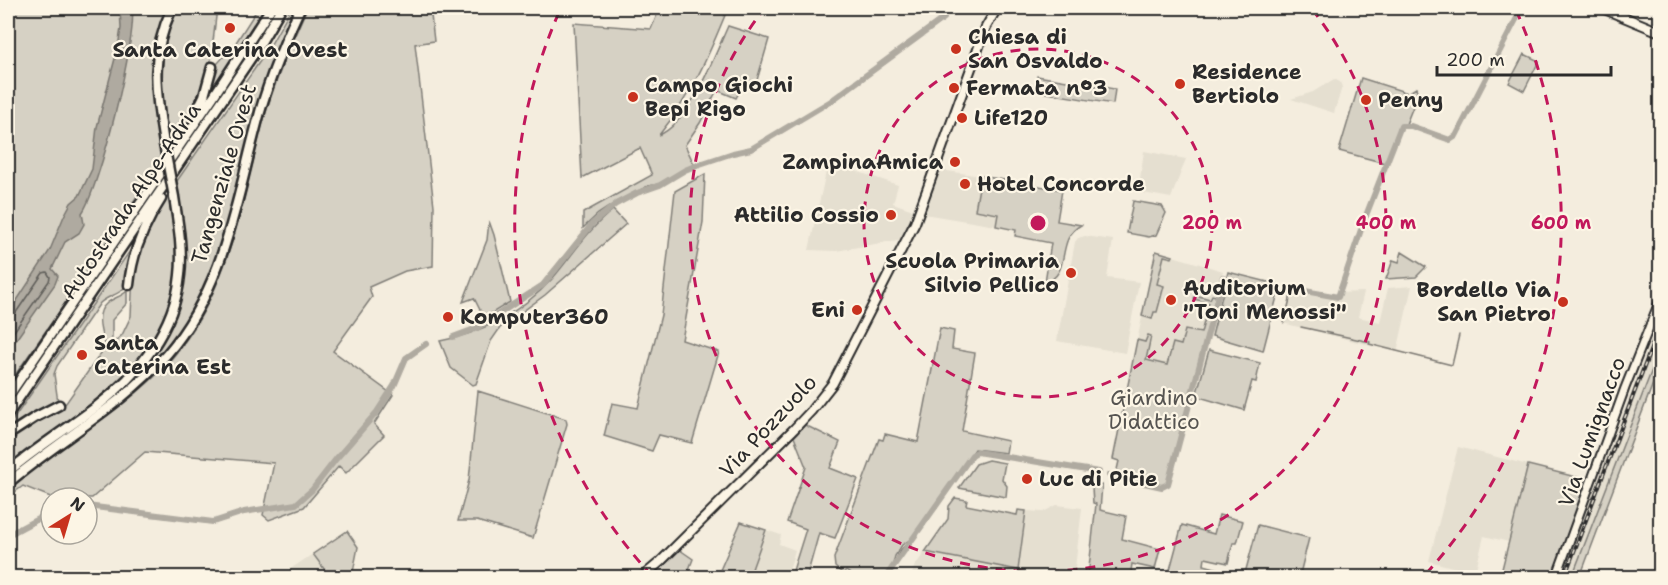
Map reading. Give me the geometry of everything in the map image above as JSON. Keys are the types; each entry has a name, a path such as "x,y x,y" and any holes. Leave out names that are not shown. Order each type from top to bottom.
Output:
{"highway":[{"name":"Tangenziale Ovest","path":"8,472 98,405 135,370 162,333 172,310 180,276 181,249 155,78 163,27 172,8"},
{"name":"Autostrada Alpe-Adria","path":"8,397 247,47 271,8"},
{"name":"Autostrada Alpe-Adria","path":"8,414 257,49 281,8"},
{"name":"Tangenziale Ovest","path":"8,483 128,393 168,353 197,312 211,286 225,248 266,89 300,8"},
{"path":"174,154 177,140 201,105 212,67"},
{"path":"129,285 134,256 142,230 179,171 187,150"},
{"path":"8,435 59,405"}],"main road":[{"name":"Via Pozzuolo","path":"641,578 787,437 832,383 915,224 986,27 998,8"},
{"path":"1602,8 1660,32"},
{"name":"Via Lumignacco","path":"1556,578 1629,377 1660,300"}],"shaded area":[{"path":"1334,79 1340,82 1342,87 1334,113 1291,99 1313,92"},
{"path":"1144,151 1186,159 1171,198 1138,192"},
{"path":"828,162 898,185 893,203 916,211 903,239 836,251 809,250"},
{"path":"940,170 981,176 975,210 998,214 996,226 924,214"},
{"path":"1085,236 1113,240 1107,278 1139,282 1125,353 1057,341 1075,242 1078,238"},
{"path":"1156,251 1223,271 1194,382 1132,365"},
{"path":"1412,286 1397,352 1283,323 1293,287 1335,293 1364,292 1358,317 1380,322 1388,288"},
{"path":"1660,317 1660,349 1572,577 1561,578"},
{"path":"1458,447 1528,465 1509,542 1484,536 1475,573 1429,561"},
{"path":"1057,505 1082,508 1074,577 911,578 914,567 925,552 1018,570 1026,511 1043,512"},
{"path":"766,530 781,535 779,544 795,550 787,577 752,569"},
{"path":"347,531 358,547 352,577 277,578"}],"green space":[{"path":"8,8 166,8 159,28 153,65 154,100 163,157 8,385"},
{"path":"177,8 217,8 210,67 195,110 171,147 162,77 166,42"},
{"path":"258,8 264,8 211,91 217,64 235,44"},
{"path":"291,8 297,8 274,66 231,217 205,290 194,310 168,346 138,378 86,420 164,337 176,311 183,286 186,262 185,235 177,181 267,51"},
{"path":"307,8 460,8 460,12 431,15 434,41 415,44 434,206 433,266 405,271 369,287 372,297 333,351 393,395 374,424 384,435 346,473 339,466 304,507 269,520 263,515 274,463 145,452 99,492 99,486 39,486 39,492 23,486 8,497 8,491 27,474 149,382 167,364 188,337 205,310 229,251 266,111"},
{"name":"Campo Giochi Bepi Rigo","path":"660,8 728,8 699,74 659,135 681,117 691,103 728,26 769,39 755,87 742,87 736,98 717,90 700,123 685,145 694,164 659,184 648,186 618,201 598,214 583,228 583,213 652,175 640,148 582,178 574,23 651,29"},
{"path":"1524,54 1539,61 1524,91 1509,83"},
{"path":"1037,76 1115,89 1113,104 1034,91"},
{"path":"1361,78 1408,93 1416,88 1418,94 1406,124 1401,125 1385,163 1339,151"},
{"path":"705,174 703,222 682,340 719,352 692,443 659,435 652,451 604,436 612,403 638,408 661,315 675,191"},
{"path":"981,176 1062,190 1057,221 1081,225 1068,239 1059,272 1053,278 1045,282 1051,243 1015,236 1016,230 996,226 998,214 975,210"},
{"path":"170,192 177,240 178,276 167,317 152,344 132,369 109,391 58,432 8,467 8,438 66,403 101,353 122,335 131,316 133,273 138,251 155,214"},
{"path":"1133,201 1162,206 1166,213 1156,235 1149,237 1127,233"},
{"path":"613,210 626,224 545,295 500,328 491,341 476,384 473,385 451,368 440,341 471,333 501,319 528,301 552,279 588,234"},
{"path":"489,221 510,302 484,318 474,298 463,302 487,240"},
{"path":"134,245 131,270 125,287 100,303 57,366 54,374 58,402 8,432 8,427"},
{"path":"1156,251 1173,256 1172,258 1164,256 1157,284 1164,286 1157,312 1154,312 1152,319 1142,316"},
{"path":"1402,252 1426,267 1416,277 1386,279 1393,260 1399,262"},
{"path":"1228,272 1280,285 1263,351 1212,336"},
{"path":"127,291 127,303 112,320 112,342 105,347 100,313 108,302"},
{"name":"Giardino Didattico","path":"1195,295 1210,299 1212,295 1216,296 1167,484 1162,486 1116,474 1119,461 1113,459 1137,340 1145,342 1148,335 1151,336 1146,360 1167,365 1173,343 1181,345 1185,330 1201,333 1209,303 1194,299"},
{"path":"940,328 954,331 952,349 975,353 962,431 1008,441 1006,453 975,449 911,539 902,545 884,577 855,577 846,571 843,574 835,567 834,558 879,439 883,440 885,434 918,442"},
{"path":"1660,349 1660,365 1580,577 1572,577"},
{"path":"1209,350 1260,363 1256,382 1252,381 1244,410 1196,396"},
{"path":"478,391 566,419 567,424 533,538 477,521 458,521 469,480"},
{"path":"805,425 840,442 830,468 858,479 835,538 819,533 807,576 810,577 791,577 806,529 787,522 806,467 794,437"},
{"path":"988,460 1005,463 1002,479 1007,486 1006,497 959,488 976,464"},
{"path":"1528,465 1588,480 1552,577 1500,577"},
{"path":"1102,485 1100,510 1126,516 1122,539 1160,549 1155,569 1132,564 1131,571 1152,577 1088,577 1096,504 1093,503 1092,488"},
{"path":"955,498 967,500 966,505 1017,515 1018,510 1026,511 1018,570 925,552 948,519 949,506"},
{"path":"1219,515 1243,521 1237,543 1233,543 1228,563 1205,558 1204,565 1230,572 1229,577 1168,577 1182,525 1214,534"},
{"path":"741,522 766,530 752,569 782,577 756,577 743,573 742,577 717,577"},
{"path":"1258,525 1309,538 1300,574 1311,577 1244,577"},
{"path":"347,531 358,547 352,577 330,577 313,554"},
{"path":"680,550 693,559 686,577 651,577"}],"water":[{"path":"120,8 132,8 129,48 107,145 98,175 82,213 84,224 79,233 65,242 52,269 58,276 55,284 8,351 8,314 50,250 64,216 71,203 79,196 92,169 97,127 118,47 121,28"}],"waterway":[{"path":"1294,289 1338,297 1365,218 1401,126 1411,126 1450,140 1456,136 1522,8"},
{"path":"453,337 477,328 543,285 593,223 616,204 660,185 685,170 751,149 831,101 944,18"},
{"path":"1109,475 1162,487 1168,484 1223,277"},
{"path":"1284,323 1291,295"},
{"path":"1301,327 1370,342 1369,344 1452,365 1459,335"},
{"path":"99,508 213,522 244,512 296,504 312,490 377,412 394,386 406,358 426,344"},
{"path":"885,578 972,455 977,452 1099,472"},
{"path":"8,535 39,518"},
{"path":"895,564 900,551 911,541"}],"railway":[{"path":"1564,578 1660,325"}],"place":[{"name":"Santa Caterina Ovest","path":"230,28"},
{"name":"Chiesa di San Osvaldo","path":"956,49"},
{"name":"Residence Bertiolo","path":"1180,84"},
{"name":"Fermata n°3","path":"954,88"},
{"name":"Campo Giochi Bepi Rigo","path":"633,97"},
{"name":"Penny","path":"1366,100"},
{"name":"Life120","path":"962,118"},
{"name":"ZampinaAmica","path":"955,162"},
{"name":"Hotel Concorde","path":"965,184"},
{"name":"Attilio Cossio","path":"891,215"},
{"name":"Scuola Primaria Silvio Pellico","path":"1071,273"},
{"name":"Auditorium \"Toni Menossi\"","path":"1171,300"},
{"name":"Bordello Via San Pietro","path":"1563,302"},
{"name":"Eni","path":"857,310"},
{"name":"Komputer360","path":"448,317"},
{"name":"Santa Caterina Est","path":"82,355"},
{"name":"Luc di Pitie","path":"1027,479"}]}
